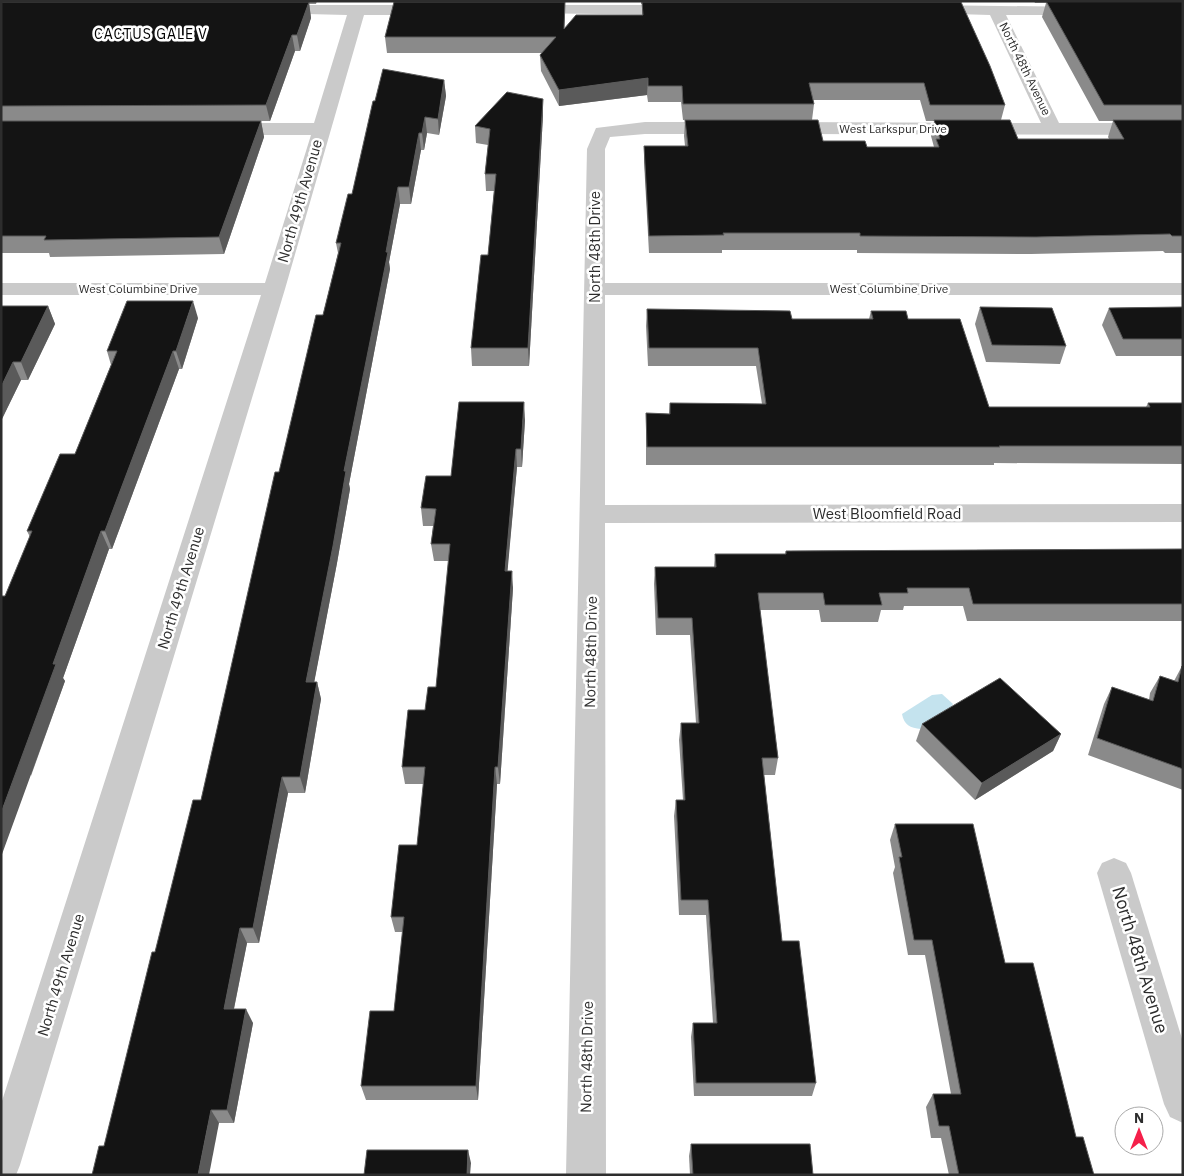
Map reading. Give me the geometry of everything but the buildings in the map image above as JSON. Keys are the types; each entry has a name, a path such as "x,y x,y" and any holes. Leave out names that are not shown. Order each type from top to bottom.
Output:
{"street":[{"path":"512,10 599,6 698,10"},
{"path":"258,10 444,10"},
{"name":"North 49th Avenue","path":"1,1165 274,289 358,10"},
{"path":"907,10 1094,10"},
{"name":"North 48th Avenue","path":"996,10 1053,129"},
{"name":"North 48th Drive","path":"586,1175 596,149 603,132 645,128 735,128"},
{"name":"West Larkspur Drive","path":"765,128 1183,129"},
{"path":"209,129 321,129"},
{"name":"West Columbine Drive","path":"1,289 274,289"},
{"name":"West Columbine Drive","path":"595,289 1183,289"},
{"name":"West Bloomfield Road","path":"592,514 1183,513"},
{"name":"North 48th Avenue","path":"1114,873 1183,1104"}],"water":[{"path":"942,694 953,704 949,710 921,729 911,727 906,723 902,714 932,695"}],"district":[{"name":"CACTUS GALE V","path":"151,34"}]}
